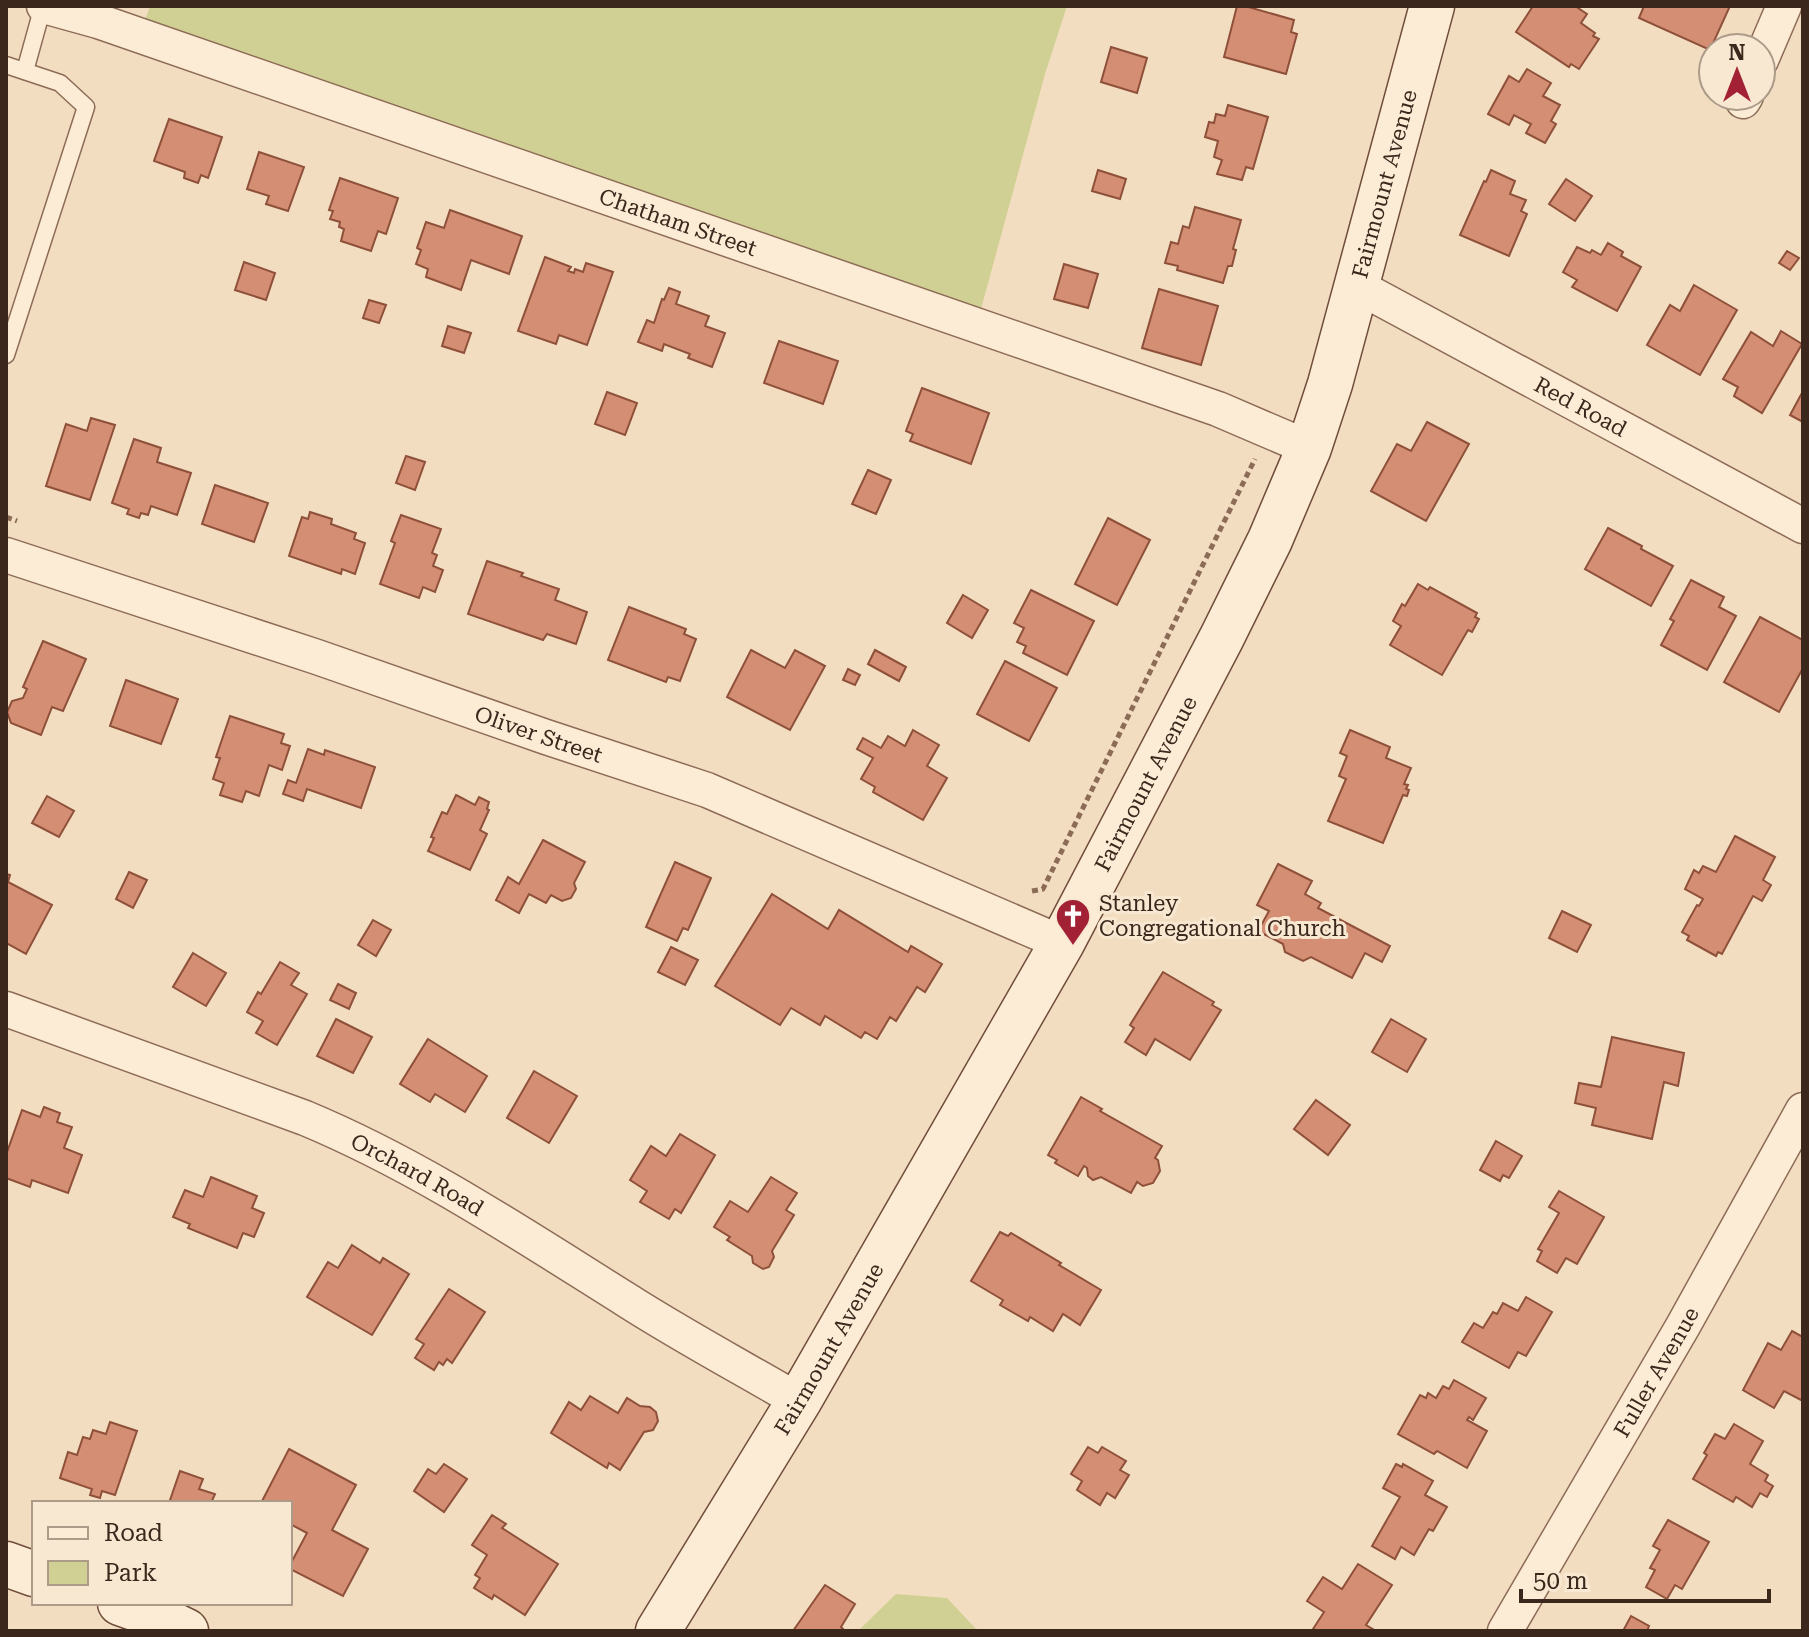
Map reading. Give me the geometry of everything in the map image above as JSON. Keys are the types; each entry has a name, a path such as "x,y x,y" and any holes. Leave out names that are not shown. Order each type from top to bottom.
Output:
{"main road":[{"name":"Fairmount Avenue","path":"658,1631 799,1401 1062,943 1270,540 1309,448 1330,384 1432,6"},
{"path":"6,1564 32,1573"},
{"path":"126,1605 186,1631"}],"street":[{"name":"Chatham Street","path":"43,6 98,21 145,21 1218,409 1309,448"},
{"path":"1773,32 1784,6"},
{"name":"Red Road","path":"1357,286 1803,526"},
{"name":"Oliver Street","path":"6,555 707,790 1062,943"},
{"name":"Orchard Road","path":"6,1009 350,1137 504,1222 625,1299 799,1401"},
{"name":"Fuller Avenue","path":"1505,1631 1683,1326 1803,1110"}],"lane":[{"path":"25,71 43,6"},
{"path":"6,65 60,83 86,107 6,355"}],"path":[{"path":"1020,890 1043,889 1253,464 1257,455 1250,450"},
{"path":"6,517 25,523"}],"green space":[{"path":"150,6 1067,6 1045,74 975,331 142,29"},
{"path":"896,1594 947,1598 978,1631 858,1631"}],"building":[{"path":"1237,6 1294,20 1291,32 1297,34 1286,74 1224,57"},
{"path":"1533,6 1575,6 1587,14 1581,23 1599,39 1579,69 1571,64 1569,67 1516,32"},
{"path":"1644,6 1730,6 1718,32 1697,32 1697,44 1639,18"},
{"path":"1111,47 1147,58 1137,93 1101,82"},
{"path":"1527,69 1551,83 1543,96 1560,105 1551,121 1556,124 1545,143 1526,133 1531,124 1514,115 1509,125 1488,114 1509,76 1519,82"},
{"path":"1228,105 1268,117 1253,169 1246,167 1242,180 1217,174 1222,160 1214,157 1218,141 1205,137 1209,122 1214,123 1216,114 1225,116"},
{"path":"169,119 222,137 208,178 201,175 198,183 184,178 185,172 154,161"},
{"path":"259,152 304,167 288,211 266,204 269,196 247,189"},
{"path":"1098,170 1126,179 1120,199 1092,191"},
{"path":"1491,170 1515,181 1510,194 1526,200 1521,211 1527,214 1509,256 1460,235"},
{"path":"340,178 398,198 386,234 378,231 371,251 341,241 344,229 339,227 340,222 330,219 333,211 329,210"},
{"path":"1566,179 1592,196 1575,221 1549,204"},
{"path":"1195,207 1241,220 1232,266 1228,266 1223,283 1177,270 1178,266 1165,263 1171,242 1178,244 1183,226 1189,228"},
{"path":"450,210 522,236 509,274 471,260 461,290 426,277 428,269 416,264 421,250 417,248 426,222 444,228"},
{"path":"1608,243 1623,252 1621,256 1641,267 1617,311 1572,287 1577,280 1563,272 1577,247 1601,255"},
{"path":"1787,251 1799,258 1790,270 1779,263"},
{"path":"545,257 571,267 568,271 574,273 575,269 583,272 586,263 613,272 587,345 559,335 556,344 518,331"},
{"path":"244,262 275,273 266,300 235,290"},
{"path":"1064,264 1098,274 1088,308 1054,299"},
{"path":"1694,285 1737,310 1700,375 1647,345 1670,305 1680,311"},
{"path":"669,288 680,292 676,304 709,316 705,326 725,333 712,367 664,344 662,351 638,342 647,320 654,323"},
{"path":"1159,289 1218,306 1201,365 1142,348"},
{"path":"369,300 386,305 379,323 363,318"},
{"path":"448,326 471,333 464,353 442,346"},
{"path":"1781,331 1802,344 1762,413 1734,396 1738,387 1723,379 1751,332 1773,346"},
{"path":"779,341 838,361 823,404 764,383"},
{"path":"922,388 989,413 971,464 910,441 913,434 906,431"},
{"path":"1803,391 1803,422 1790,415"},
{"path":"607,392 637,403 625,435 595,424"},
{"path":"91,418 115,425 90,500 46,486 66,424 87,431"},
{"path":"1427,422 1469,444 1426,521 1371,491 1397,444 1411,451"},
{"path":"134,439 161,448 157,462 191,473 177,515 151,506 148,515 141,513 139,518 127,514 129,509 112,503"},
{"path":"406,456 425,462 415,490 396,483"},
{"path":"868,470 891,480 876,514 852,504"},
{"path":"215,485 268,503 254,542 202,524"},
{"path":"310,512 332,519 331,524 356,533 354,539 365,543 355,574 342,569 341,574 289,556 302,517 308,519"},
{"path":"401,515 441,529 432,553 437,555 433,566 443,570 435,592 423,587 419,598 380,584 395,543 391,541"},
{"path":"1108,518 1150,540 1117,605 1075,584"},
{"path":"1608,528 1673,566 1651,606 1585,569"},
{"path":"487,561 559,589 555,600 587,612 576,644 547,634 543,640 468,614"},
{"path":"1691,580 1724,597 1719,607 1736,616 1707,670 1661,645 1674,621 1670,619"},
{"path":"1418,584 1428,590 1430,587 1477,613 1475,617 1479,619 1472,632 1468,630 1442,675 1390,645 1401,626 1393,621"},
{"path":"1031,590 1094,621 1067,675 1023,653 1026,646 1017,642 1024,628 1014,623"},
{"path":"963,595 988,610 972,638 947,623"},
{"path":"629,607 686,629 684,634 696,639 680,681 668,677 666,682 608,660"},
{"path":"1760,617 1803,640 1803,668 1779,712 1724,682"},
{"path":"43,641 86,659 63,711 52,707 41,735 11,723 7,712 12,701 23,698 27,689 23,687"},
{"path":"751,650 785,668 795,650 825,666 790,730 727,697"},
{"path":"875,650 906,667 899,681 868,664"},
{"path":"1005,661 1057,688 1029,741 977,714"},
{"path":"848,669 860,675 855,685 843,680"},
{"path":"126,680 178,699 161,744 110,726"},
{"path":"230,716 284,734 281,743 290,746 282,770 269,765 259,796 246,791 242,802 220,795 224,783 213,779 220,758 216,757"},
{"path":"913,730 939,745 927,766 947,778 923,820 873,792 875,787 861,779 873,758 857,749 863,738 881,748 888,736 905,746"},
{"path":"1350,730 1390,747 1386,758 1411,768 1404,784 1408,785 1407,796 1403,795 1383,843 1328,821 1346,779 1339,776 1347,756 1340,753"},
{"path":"308,749 324,755 325,750 375,767 361,808 307,789 303,801 283,794 288,780 296,783"},
{"path":"456,795 475,805 479,797 489,802 489,810 480,830 487,834 470,870 428,851 442,812 447,814"},
{"path":"47,796 74,811 59,837 32,823"},
{"path":"1735,836 1775,857 1763,880 1771,885 1762,901 1753,896 1722,954 1718,952 1716,956 1687,940 1689,936 1682,932 1703,899 1685,889 1694,870 1699,873 1703,866 1716,872"},
{"path":"543,840 585,862 574,883 576,889 571,898 562,901 551,895 546,903 529,894 519,913 496,900 508,877 519,884"},
{"path":"675,862 711,878 688,930 683,928 677,941 646,927"},
{"path":"1278,864 1312,881 1305,894 1321,903 1318,908 1390,946 1382,962 1365,953 1352,978 1311,957 1303,961 1285,952 1283,944 1258,931 1269,911 1257,905"},
{"path":"129,872 147,880 133,908 116,899"},
{"path":"6,874 10,875 8,882 52,905 26,954 6,943"},
{"path":"772,894 828,929 839,910 908,952 911,946 942,964 925,992 917,987 896,1021 890,1017 877,1039 865,1032 861,1038 825,1016 820,1025 791,1008 780,1025 715,986"},
{"path":"1562,911 1591,925 1577,952 1549,938"},
{"path":"373,920 391,930 376,956 358,945"},
{"path":"671,947 698,960 685,985 658,972"},
{"path":"193,953 226,973 206,1006 173,987"},
{"path":"280,962 299,973 291,985 307,994 277,1045 256,1033 263,1021 247,1012"},
{"path":"1163,972 1214,1002 1212,1005 1221,1010 1190,1060 1155,1039 1146,1055 1125,1042 1134,1028 1130,1025"},
{"path":"338,984 356,993 349,1009 330,1000"},
{"path":"336,1019 372,1037 353,1073 317,1056"},
{"path":"1391,1019 1426,1039 1407,1072 1372,1052"},
{"path":"1612,1037 1684,1053 1678,1086 1664,1082 1652,1139 1592,1125 1596,1108 1575,1103 1579,1083 1601,1087"},
{"path":"428,1039 487,1076 465,1112 435,1094 430,1102 400,1084"},
{"path":"534,1071 577,1096 549,1143 507,1118"},
{"path":"1081,1097 1162,1146 1155,1158 1160,1171 1153,1183 1143,1186 1137,1182 1131,1193 1101,1177 1093,1180 1084,1166 1078,1176 1055,1163 1057,1160 1048,1155"},
{"path":"1316,1100 1350,1125 1328,1155 1294,1129"},
{"path":"44,1107 60,1113 57,1122 72,1127 64,1148 82,1155 68,1193 32,1180 30,1187 6,1178 6,1155 22,1110 40,1117"},
{"path":"680,1134 715,1155 681,1213 675,1209 669,1219 640,1202 647,1191 630,1180 651,1146 666,1156"},
{"path":"1496,1141 1522,1156 1509,1178 1503,1175 1500,1181 1480,1170"},
{"path":"211,1177 257,1196 252,1208 264,1213 254,1237 243,1233 237,1248 188,1228 190,1224 173,1217 185,1190 203,1197"},
{"path":"771,1177 797,1193 786,1210 794,1215 772,1251 774,1257 769,1267 763,1269 753,1263 752,1256 727,1240 730,1237 714,1227 730,1201 748,1212"},
{"path":"1559,1191 1604,1217 1577,1264 1566,1258 1557,1273 1537,1261 1542,1251 1538,1249 1559,1213 1549,1207"},
{"path":"1000,1232 1008,1236 1011,1233 1101,1290 1080,1325 1063,1314 1053,1331 1030,1317 1028,1321 1000,1305 1003,1300 971,1281"},
{"path":"352,1245 380,1263 383,1258 409,1274 372,1335 307,1297 328,1262 338,1268"},
{"path":"449,1289 485,1312 452,1363 447,1359 443,1365 439,1362 434,1370 415,1358 424,1344 416,1339"},
{"path":"1526,1297 1552,1312 1526,1356 1518,1352 1509,1368 1462,1342 1474,1323 1483,1328 1503,1303 1518,1311"},
{"path":"1792,1331 1803,1337 1803,1401 1784,1391 1774,1408 1743,1390 1768,1343 1781,1350"},
{"path":"1454,1380 1486,1398 1473,1420 1469,1417 1467,1420 1487,1431 1467,1468 1398,1434 1420,1395 1426,1398 1428,1393 1436,1398 1443,1386 1449,1389"},
{"path":"590,1396 618,1413 627,1398 656,1412 658,1421 653,1430 644,1432 620,1470 609,1463 607,1468 551,1433 569,1402 581,1410"},
{"path":"110,1422 137,1431 115,1495 102,1491 100,1498 90,1495 92,1489 60,1478 68,1452 77,1455 83,1437 90,1439 93,1430 106,1434"},
{"path":"1734,1424 1763,1441 1750,1464 1768,1475 1765,1481 1773,1486 1767,1497 1760,1493 1752,1507 1736,1497 1733,1502 1693,1479 1715,1434 1725,1439"},
{"path":"1088,1447 1098,1453 1102,1447 1126,1461 1120,1470 1129,1475 1115,1498 1107,1493 1100,1505 1077,1490 1082,1481 1071,1474"},
{"path":"289,1449 356,1485 332,1530 368,1549 343,1596 292,1570 292,1561 307,1533 292,1525 292,1501 262,1501"},
{"path":"444,1464 467,1479 444,1512 414,1491 428,1469 436,1474"},
{"path":"1396,1464 1402,1467 1403,1464 1433,1481 1425,1495 1447,1507 1414,1555 1401,1547 1395,1559 1372,1546 1400,1497 1383,1488"},
{"path":"180,1471 203,1479 199,1489 215,1494 212,1501 170,1501"},
{"path":"492,1515 506,1524 502,1528 558,1564 525,1615 494,1595 492,1599 474,1588 480,1578 475,1575 487,1555 472,1545"},
{"path":"1668,1520 1709,1542 1682,1589 1675,1585 1667,1599 1646,1587 1655,1570 1650,1568 1660,1550 1653,1546"},
{"path":"1358,1564 1392,1585 1366,1625 1376,1631 1313,1629 1324,1612 1307,1601 1323,1577 1342,1589"},
{"path":"825,1585 855,1604 841,1627 843,1629 793,1631"},
{"path":"1631,1616 1649,1626 1647,1631 1623,1631"}],"place":[{"name":"Stanley Congregational Church","path":"1073,947"}]}
